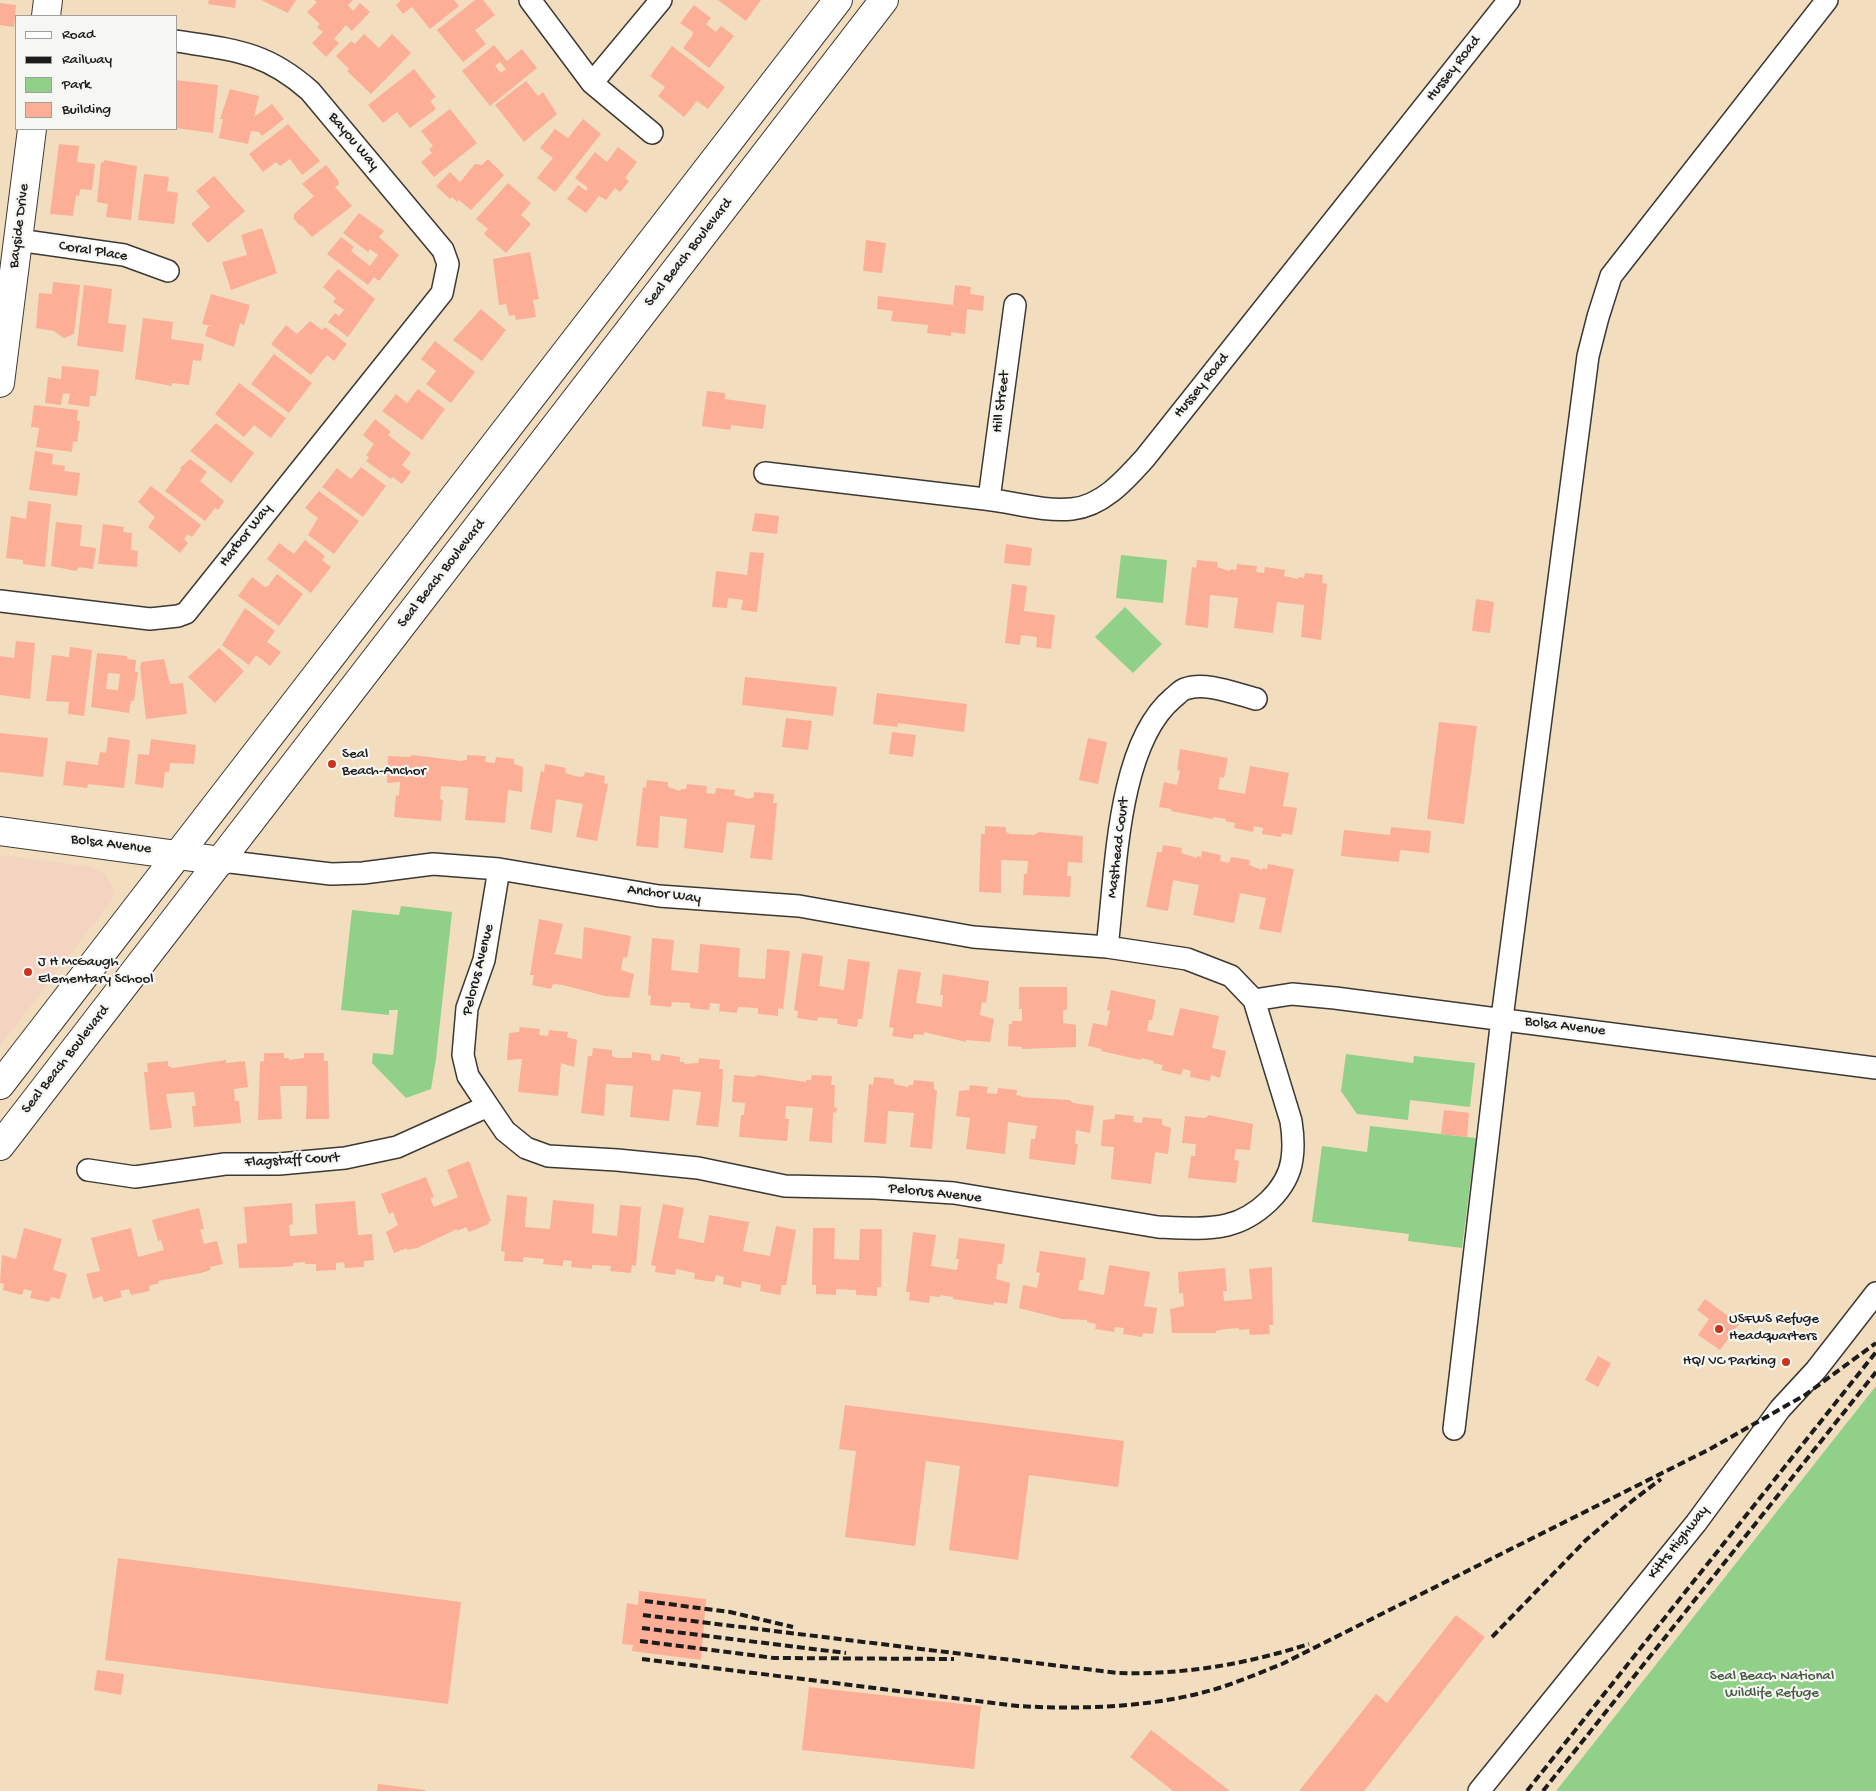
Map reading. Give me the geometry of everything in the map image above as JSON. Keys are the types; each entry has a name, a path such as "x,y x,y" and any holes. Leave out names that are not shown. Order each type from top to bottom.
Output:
{"main road":[{"path":"46,15 48,0"},
{"path":"0,1085 838,0"},
{"name":"Seal Beach Boulevard","path":"0,1146 884,0"},
{"name":"Bayside Drive","path":"0,383 32,130"},
{"name":"Bolsa Avenue","path":"0,831 222,860"}],"street":[{"path":"530,0 592,83 652,133"},
{"path":"592,83 661,0"},
{"name":"Hussey Road","path":"765,473 989,499 1038,508 1073,509 1098,502 1123,482 1163,435 1509,0"},
{"path":"1454,1429 1502,1018 1588,356 1598,316 1611,276 1828,0"},
{"name":"Bayou Way","path":"178,41 242,51 290,73 310,91 443,250 448,264 442,293 424,313"},
{"name":"Coral Place","path":"18,240 124,255 168,271"},
{"name":"Hill Street","path":"989,499 1014,305"},
{"name":"Harbor Way","path":"0,602 150,619 178,616 186,613 424,313"},
{"name":"Masthead Court","path":"1107,947 1126,791 1142,743 1164,706 1184,689 1205,687 1256,699"},
{"name":"Anchor Way","path":"222,860 331,874 363,873 433,864 499,869 659,896 799,906 973,937 1107,947"},
{"name":"Pelorus Avenue","path":"499,869 484,960 467,1008 463,1055 468,1076 488,1106 505,1131 526,1148 548,1156 617,1160 698,1168 785,1186 876,1188 954,1193 1158,1227 1180,1228 1227,1225 1250,1216 1270,1199 1287,1177 1292,1161 1292,1121 1254,1000 1231,976 1187,960 1107,947"},
{"name":"Bolsa Avenue","path":"1254,1000 1292,994 1502,1018 1876,1068"},
{"name":"Flagstaff Court","path":"88,1170 135,1177 225,1164 279,1164 345,1158 397,1147 488,1106"},
{"name":"Kitts Highway","path":"1479,1791 1696,1523 1780,1409 1816,1370 1876,1293"}],"shaded area":[{"name":"J H McGaugh Elementary School","path":"0,855 85,866 105,873 114,890 113,899 0,1046"}],"green space":[{"path":"1121,555 1167,560 1163,603 1116,598"},
{"path":"1125,607 1162,644 1133,673 1095,637"},
{"path":"401,906 452,912 431,1089 406,1098 372,1063 373,1053 393,1055 398,1010 389,1010 389,1015 341,1010 352,910 399,915"},
{"path":"1346,1054 1413,1063 1414,1056 1475,1063 1470,1107 1410,1100 1408,1120 1357,1114 1341,1091"},
{"path":"1370,1126 1476,1138 1462,1248 1408,1241 1409,1234 1312,1222 1322,1146 1367,1152"},
{"name":"Seal Beach National Wildlife Refuge","path":"1876,1386 1876,1791 1556,1791"}],"building":[{"path":"209,0 236,0 235,8 208,4"},
{"path":"261,0 296,0 288,13"},
{"path":"314,0 353,0 348,5 353,11 360,3 370,12 352,31 346,25 334,39 339,43 326,57 312,43 323,32 317,27 320,24 307,12 317,2"},
{"path":"401,0 454,0 459,6 430,29 412,7 403,14 396,5"},
{"path":"475,0 483,0 495,15 475,30 486,44 463,62 437,30"},
{"path":"718,0 761,0 746,21"},
{"path":"0,3 16,5 14,27 0,25"},
{"path":"694,5 711,18 706,24 716,32 721,26 734,36 709,68 683,48 693,32 680,23"},
{"path":"364,34 379,48 392,34 411,53 371,94 347,71 349,69 336,56 351,41 355,44"},
{"path":"494,45 507,61 522,49 537,68 490,106 462,71","holes":["500,62 506,69 501,73 495,66"]},
{"path":"672,46 725,87 708,109 697,101 684,117 658,96 665,87 650,76"},
{"path":"414,69 436,97 430,101 436,109 410,128 397,112 383,123 368,105"},
{"path":"178,80 218,85 213,133 178,128"},
{"path":"526,81 538,96 543,92 557,114 524,142 495,105"},
{"path":"230,89 259,96 254,117 272,104 284,119 262,136 259,132 251,131 248,144 219,138 223,119 220,119"},
{"path":"450,109 477,143 434,177 421,162 432,153 429,149 433,146 421,131"},
{"path":"583,119 601,134 555,192 537,178 553,158 540,148 555,129 568,138"},
{"path":"288,124 320,161 302,175 290,159 280,166 276,162 263,172 249,154"},
{"path":"59,144 79,146 77,162 95,164 92,190 80,189 79,196 76,195 73,216 50,214"},
{"path":"618,147 637,162 625,178 629,181 620,192 615,188 606,200 599,196 586,213 567,199 578,185 586,191 588,188 575,178 595,152 607,162"},
{"path":"488,159 504,175 471,210 459,200 457,202 452,197 450,199 436,186 450,172 460,182 475,164 482,165"},
{"path":"104,160 137,166 131,220 106,217 108,204 97,202 101,162 103,163"},
{"path":"326,165 338,180 339,184 335,187 352,206 312,237 294,219 294,214 314,196 302,184"},
{"path":"144,174 169,177 167,191 178,193 174,224 138,220"},
{"path":"214,176 245,211 208,243 191,224 210,207 196,191"},
{"path":"508,183 531,203 521,215 531,224 506,253 484,234 488,229 476,219"},
{"path":"359,213 384,231 379,237 399,255 379,281 374,277 368,285 327,254 341,237 354,247 351,251 370,266 378,255 370,249 368,252 343,233"},
{"path":"262,228 277,273 231,290 222,262 247,255 241,235"},
{"path":"866,240 886,243 882,273 863,271"},
{"path":"530,252 539,299 533,300 536,317 516,320 515,315 509,316 506,304 499,305 493,259"},
{"path":"338,269 375,299 348,337 328,322 335,313 339,316 344,310 333,302 336,298 323,287"},
{"path":"53,282 80,285 74,334 64,338 54,331 36,328 39,293 52,294"},
{"path":"84,285 112,289 108,323 126,325 123,352 77,346"},
{"path":"955,285 971,287 970,294 984,296 983,311 967,309 965,334 951,332 951,336 927,333 928,325 891,321 893,311 877,309 878,296 953,305"},
{"path":"211,294 250,305 244,325 240,323 234,347 205,336 208,326 213,326 202,324"},
{"path":"481,309 506,330 482,361 453,340"},
{"path":"143,318 173,322 171,339 204,344 201,361 193,360 189,385 172,383 172,386 135,379"},
{"path":"310,321 322,330 325,327 347,344 334,361 327,355 311,375 271,344 286,325 297,334"},
{"path":"435,341 475,372 451,403 426,384 436,371 421,359"},
{"path":"274,354 312,383 289,413 251,384"},
{"path":"62,366 99,370 96,396 90,396 89,407 68,404 70,394 63,393 61,405 45,403 48,377 61,379"},
{"path":"239,383 286,418 271,438 254,425 244,437 215,414"},
{"path":"418,389 445,409 422,440 382,411 396,394 407,403"},
{"path":"707,391 725,393 725,399 766,405 763,429 731,425 730,430 702,426"},
{"path":"34,405 78,410 77,421 80,421 77,442 73,441 72,452 36,447 39,428 31,427"},
{"path":"375,419 391,432 388,435 411,453 402,465 411,472 402,484 393,477 391,479 366,461 369,457 366,455 374,444 363,435"},
{"path":"216,423 254,453 231,483 190,451"},
{"path":"35,451 53,454 52,464 65,466 64,471 80,473 77,496 29,490"},
{"path":"190,459 207,472 200,481 224,501 218,510 215,508 205,521 165,491 181,470 180,468"},
{"path":"361,467 386,486 363,517 322,487 337,468 351,479"},
{"path":"151,486 201,525 192,537 188,534 184,539 188,543 180,553 148,527 155,517 138,502"},
{"path":"319,491 359,521 334,554 308,535 318,518 305,508"},
{"path":"28,501 51,504 45,567 23,564 23,560 6,558 11,516 26,519"},
{"path":"755,513 779,516 777,534 752,531"},
{"path":"56,522 82,525 80,546 96,548 93,569 79,567 76,571 51,566"},
{"path":"103,524 124,527 123,532 132,533 131,550 138,551 137,567 98,564"},
{"path":"305,540 325,556 322,560 331,567 311,593 267,559 279,543 294,554"},
{"path":"1006,544 1032,548 1030,566 1004,563"},
{"path":"750,552 764,553 757,612 741,610 743,600 728,598 727,608 712,607 716,571 747,575"},
{"path":"1197,560 1218,562 1217,567 1230,571 1231,569 1236,570 1237,564 1257,566 1256,572 1264,573 1265,567 1285,570 1284,576 1298,579 1298,577 1304,578 1305,573 1323,575 1322,583 1327,584 1321,640 1301,637 1304,605 1277,602 1273,633 1234,628 1238,598 1210,595 1208,628 1185,625 1192,567 1196,568"},
{"path":"277,574 303,594 279,626 238,596 252,577 265,587 268,586"},
{"path":"1012,584 1027,586 1024,611 1055,615 1051,649 1036,647 1037,637 1021,635 1020,645 1005,643"},
{"path":"1476,599 1494,602 1490,633 1472,631"},
{"path":"245,608 275,631 267,642 281,652 270,666 256,655 249,665 222,645"},
{"path":"16,641 35,643 30,699 0,695 0,656 14,658"},
{"path":"70,647 92,650 84,716 68,714 69,702 46,701 52,655 69,657"},
{"path":"219,648 244,671 215,703 188,677"},
{"path":"97,653 127,656 127,659 136,660 135,672 138,672 134,701 131,701 129,713 91,707","holes":["108,673 120,674 118,690 106,689"]},
{"path":"164,659 170,684 183,683 187,714 146,719 141,662"},
{"path":"745,677 837,687 833,716 742,705"},
{"path":"877,693 967,704 964,732 898,723 897,727 873,724"},
{"path":"786,718 812,721 808,750 782,747"},
{"path":"1439,722 1477,726 1464,824 1427,819"},
{"path":"892,732 916,735 913,757 889,754"},
{"path":"0,733 48,738 43,777 0,772"},
{"path":"108,737 130,740 124,788 88,784 87,788 63,785 66,761 98,765 100,752 106,753"},
{"path":"1088,738 1107,742 1098,784 1079,780"},
{"path":"151,739 196,745 194,764 170,763 169,772 165,772 163,788 135,784 138,754 149,755"},
{"path":"1180,749 1228,758 1224,778 1220,777 1218,789 1245,794 1250,766 1289,773 1283,806 1297,808 1292,835 1282,833 1281,837 1262,834 1263,828 1254,826 1253,832 1234,828 1235,823 1225,821 1226,819 1213,817 1213,819 1159,807 1164,782 1177,785 1180,771 1177,770"},
{"path":"413,755 461,761 467,760 467,755 486,756 485,762 495,763 496,757 514,759 514,764 523,767 522,792 508,790 505,823 465,820 468,788 441,786 440,799 443,800 441,821 394,817 396,795 399,796 400,782 387,783 388,756 409,757"},
{"path":"545,764 566,768 565,773 579,777 584,776 585,772 605,776 604,783 608,784 597,841 576,837 583,804 556,799 552,833 530,829 541,771 544,772"},
{"path":"647,780 668,782 668,787 680,791 681,789 686,789 687,784 707,786 706,793 715,794 716,788 735,790 734,795 749,799 754,797 754,792 774,794 773,803 777,803 772,860 750,858 755,825 727,822 723,853 684,848 687,819 660,816 658,848 636,846 643,787 646,788"},
{"path":"985,826 1006,827 1006,832 1010,834 1034,835 1039,832 1083,836 1082,863 1068,862 1067,876 1071,876 1070,897 1023,895 1024,874 1027,874 1028,861 1001,860 1001,893 979,892 981,834 985,834"},
{"path":"1391,827 1431,831 1429,853 1400,850 1399,862 1341,856 1344,830 1390,835"},
{"path":"1163,845 1182,848 1181,853 1197,858 1197,856 1201,857 1202,851 1221,855 1220,861 1229,863 1231,857 1250,860 1249,865 1262,870 1263,868 1267,869 1268,864 1294,869 1281,933 1259,929 1266,898 1240,893 1234,923 1193,915 1199,885 1173,880 1168,911 1146,907 1157,852 1162,852"},
{"path":"539,919 563,924 555,954 582,959 584,927 631,936 627,958 623,957 621,970 634,974 629,998 605,996 563,985 553,984 551,989 532,985 534,975 530,975"},
{"path":"652,938 674,940 671,970 698,973 700,944 740,948 738,977 765,979 767,949 790,951 783,1009 778,1008 778,1016 758,1014 758,1008 738,1007 737,1013 719,1011 720,1004 710,1003 709,1010 690,1008 690,1003 672,1002 671,1007 650,1005 651,996 648,995"},
{"path":"802,953 823,956 819,986 844,990 848,959 870,962 862,1019 858,1019 857,1027 837,1024 838,1019 818,1017 817,1021 797,1018 798,1011 794,1010"},
{"path":"898,969 921,972 916,1003 942,1007 943,995 940,995 943,974 989,981 986,1003 982,1002 980,1015 994,1019 990,1042 966,1040 966,1042 924,1032 924,1035 914,1034 913,1039 892,1036 894,1028 889,1027"},
{"path":"1019,987 1067,987 1067,1010 1063,1010 1063,1023 1076,1025 1076,1047 1022,1049 1022,1047 1008,1046 1009,1024 1012,1024 1012,1021 1022,1021 1022,1009 1019,1009"},
{"path":"1111,990 1156,1000 1152,1020 1149,1020 1147,1031 1173,1036 1180,1008 1219,1016 1212,1048 1226,1051 1220,1078 1211,1075 1210,1081 1190,1077 1191,1071 1183,1069 1181,1075 1161,1070 1163,1065 1153,1063 1154,1061 1101,1051 1102,1049 1088,1046 1093,1023 1107,1026 1110,1011 1107,1010"},
{"path":"520,1027 540,1029 539,1035 548,1036 549,1030 568,1032 567,1037 577,1040 574,1067 561,1063 558,1096 518,1092 522,1059 507,1060 509,1033 519,1032"},
{"path":"593,1048 612,1050 612,1056 617,1058 632,1058 632,1052 651,1054 651,1060 660,1061 661,1054 680,1057 680,1062 685,1062 684,1064 698,1063 699,1058 720,1060 719,1069 723,1069 718,1127 696,1125 701,1092 673,1089 669,1121 630,1117 633,1086 606,1084 604,1116 581,1113 588,1056 592,1056"},
{"path":"264,1053 284,1053 284,1058 289,1058 289,1060 304,1058 304,1053 324,1053 324,1061 328,1061 329,1119 306,1119 307,1086 280,1086 282,1119 258,1120 260,1062 264,1061"},
{"path":"226,1060 226,1063 245,1061 248,1087 234,1089 235,1101 239,1101 241,1123 194,1127 192,1106 196,1106 194,1092 166,1094 172,1128 150,1130 144,1072 148,1072 147,1063 168,1061 168,1066 173,1068"},
{"path":"734,1075 754,1077 758,1075 806,1082 806,1080 811,1080 812,1075 832,1076 831,1085 835,1085 834,1107 837,1108 836,1113 833,1112 832,1143 809,1141 813,1108 786,1106 785,1119 789,1119 787,1141 739,1137 741,1115 744,1115 745,1103 732,1102"},
{"path":"874,1077 894,1079 894,1084 908,1087 913,1085 914,1080 934,1082 934,1090 937,1090 932,1149 910,1147 914,1113 888,1111 886,1144 864,1142 869,1084 873,1085"},
{"path":"970,1085 988,1087 987,1093 997,1094 998,1088 1017,1090 1016,1095 1021,1097 1070,1100 1073,1103 1094,1106 1090,1133 1076,1130 1075,1144 1078,1144 1075,1165 1029,1159 1031,1139 1035,1139 1037,1126 1008,1122 1005,1154 966,1149 970,1118 956,1116 959,1091 969,1090"},
{"path":"1444,1110 1469,1113 1467,1137 1441,1134"},
{"path":"1115,1114 1134,1116 1133,1122 1142,1123 1143,1117 1162,1119 1162,1125 1171,1128 1168,1154 1155,1152 1151,1184 1111,1179 1114,1147 1101,1146 1103,1120 1114,1119"},
{"path":"1209,1115 1253,1124 1250,1150 1236,1149 1234,1160 1239,1161 1236,1183 1188,1178 1191,1156 1195,1156 1196,1144 1182,1143 1185,1116 1205,1118"},
{"path":"469,1161 491,1221 488,1222 489,1224 469,1232 466,1227 457,1231 457,1229 417,1248 407,1250 407,1248 394,1253 386,1232 398,1225 393,1212 389,1214 381,1194 426,1177 434,1197 430,1198 434,1207 458,1197 447,1170"},
{"path":"507,1195 527,1197 525,1227 550,1229 553,1200 594,1204 592,1233 617,1236 620,1205 641,1207 636,1266 632,1265 631,1273 610,1271 611,1266 592,1265 592,1269 571,1267 572,1261 563,1260 563,1266 543,1264 544,1259 524,1257 523,1262 504,1261 505,1252 501,1251"},
{"path":"355,1201 358,1235 372,1234 374,1260 364,1261 364,1267 345,1268 344,1262 336,1263 336,1270 316,1271 316,1264 305,1264 305,1262 293,1263 293,1266 283,1267 239,1268 237,1244 247,1243 244,1207 292,1203 293,1224 289,1225 290,1236 317,1234 315,1204"},
{"path":"663,1204 684,1208 678,1238 704,1243 709,1215 749,1222 743,1251 770,1256 776,1226 796,1230 786,1285 782,1285 780,1295 760,1291 761,1285 742,1281 741,1288 723,1284 724,1277 716,1275 714,1282 694,1279 695,1273 676,1269 675,1275 655,1272 656,1266 651,1265"},
{"path":"199,1208 204,1229 200,1230 204,1244 217,1241 223,1264 210,1267 210,1270 201,1273 158,1281 159,1283 149,1286 150,1291 131,1295 129,1289 120,1291 122,1297 104,1302 102,1296 93,1299 86,1274 100,1271 91,1238 131,1228 138,1257 164,1250 161,1240 158,1241 152,1220"},
{"path":"24,1228 62,1239 53,1270 67,1274 60,1299 51,1297 49,1302 30,1298 32,1291 24,1289 22,1295 3,1290 4,1284 0,1283 2,1255 16,1259"},
{"path":"813,1228 835,1228 834,1259 859,1260 860,1229 882,1229 881,1287 877,1287 877,1296 856,1295 856,1290 836,1289 836,1295 816,1294 816,1285 812,1285"},
{"path":"913,1232 936,1235 931,1266 957,1270 959,1259 956,1259 959,1238 1005,1244 1002,1264 998,1264 996,1279 1010,1283 1007,1304 994,1302 993,1305 953,1299 953,1297 940,1295 940,1297 930,1296 929,1303 909,1300 910,1292 906,1292"},
{"path":"1040,1251 1086,1258 1083,1280 1080,1280 1078,1290 1104,1295 1109,1265 1150,1272 1144,1306 1157,1308 1153,1334 1143,1333 1142,1337 1123,1334 1124,1328 1115,1327 1114,1332 1095,1329 1096,1324 1087,1322 1087,1320 1062,1319 1019,1308 1023,1285 1037,1288 1040,1273 1036,1272"},
{"path":"1272,1267 1273,1325 1269,1325 1270,1334 1250,1335 1249,1329 1239,1330 1239,1328 1225,1329 1216,1331 1216,1333 1172,1333 1170,1309 1184,1306 1183,1293 1179,1294 1178,1272 1225,1268 1227,1291 1223,1291 1224,1301 1252,1299 1249,1269"},
{"name":"USFWS Refuge Headquarters","path":"1705,1299 1739,1324 1720,1350 1698,1335 1709,1319 1697,1310"},
{"path":"1598,1356 1611,1363 1598,1387 1585,1380"},
{"path":"845,1405 1124,1441 1118,1487 1029,1475 1018,1560 949,1550 960,1466 926,1461 915,1546 845,1537 856,1451 839,1449"},
{"path":"118,1558 461,1602 448,1704 105,1660"},
{"path":"639,1591 706,1599 701,1660 632,1651 633,1645 622,1644 627,1603 638,1605"},
{"path":"1456,1615 1485,1637 1364,1791 1299,1791 1376,1694 1387,1703"},
{"path":"97,1670 124,1674 121,1695 94,1690"},
{"path":"809,1687 981,1706 974,1769 802,1750"},
{"path":"1151,1730 1230,1791 1173,1791 1130,1757"},
{"path":"378,1784 426,1790 426,1791 377,1791"}],"railway":[{"path":"642,1659 1018,1706 1095,1707 1147,1703 1198,1694 1282,1664 1710,1449 1805,1395 1876,1343"},
{"path":"1527,1791 1876,1352"},
{"path":"1543,1791 1876,1372"},
{"path":"1492,1637 1586,1540 1661,1479"},
{"path":"645,1601 730,1612 793,1627"},
{"path":"643,1615 1118,1673 1167,1672 1215,1667 1309,1644"},
{"path":"642,1628 846,1653"},
{"path":"640,1641 774,1658 954,1659"}],"place":[{"name":"Seal Beach-Anchor","path":"332,764"},
{"name":"J H McGaugh Elementary School","path":"28,972"},
{"name":"USFWS Refuge Headquarters","path":"1719,1329"},
{"name":"HQ/ VC Parking","path":"1786,1362"}]}
